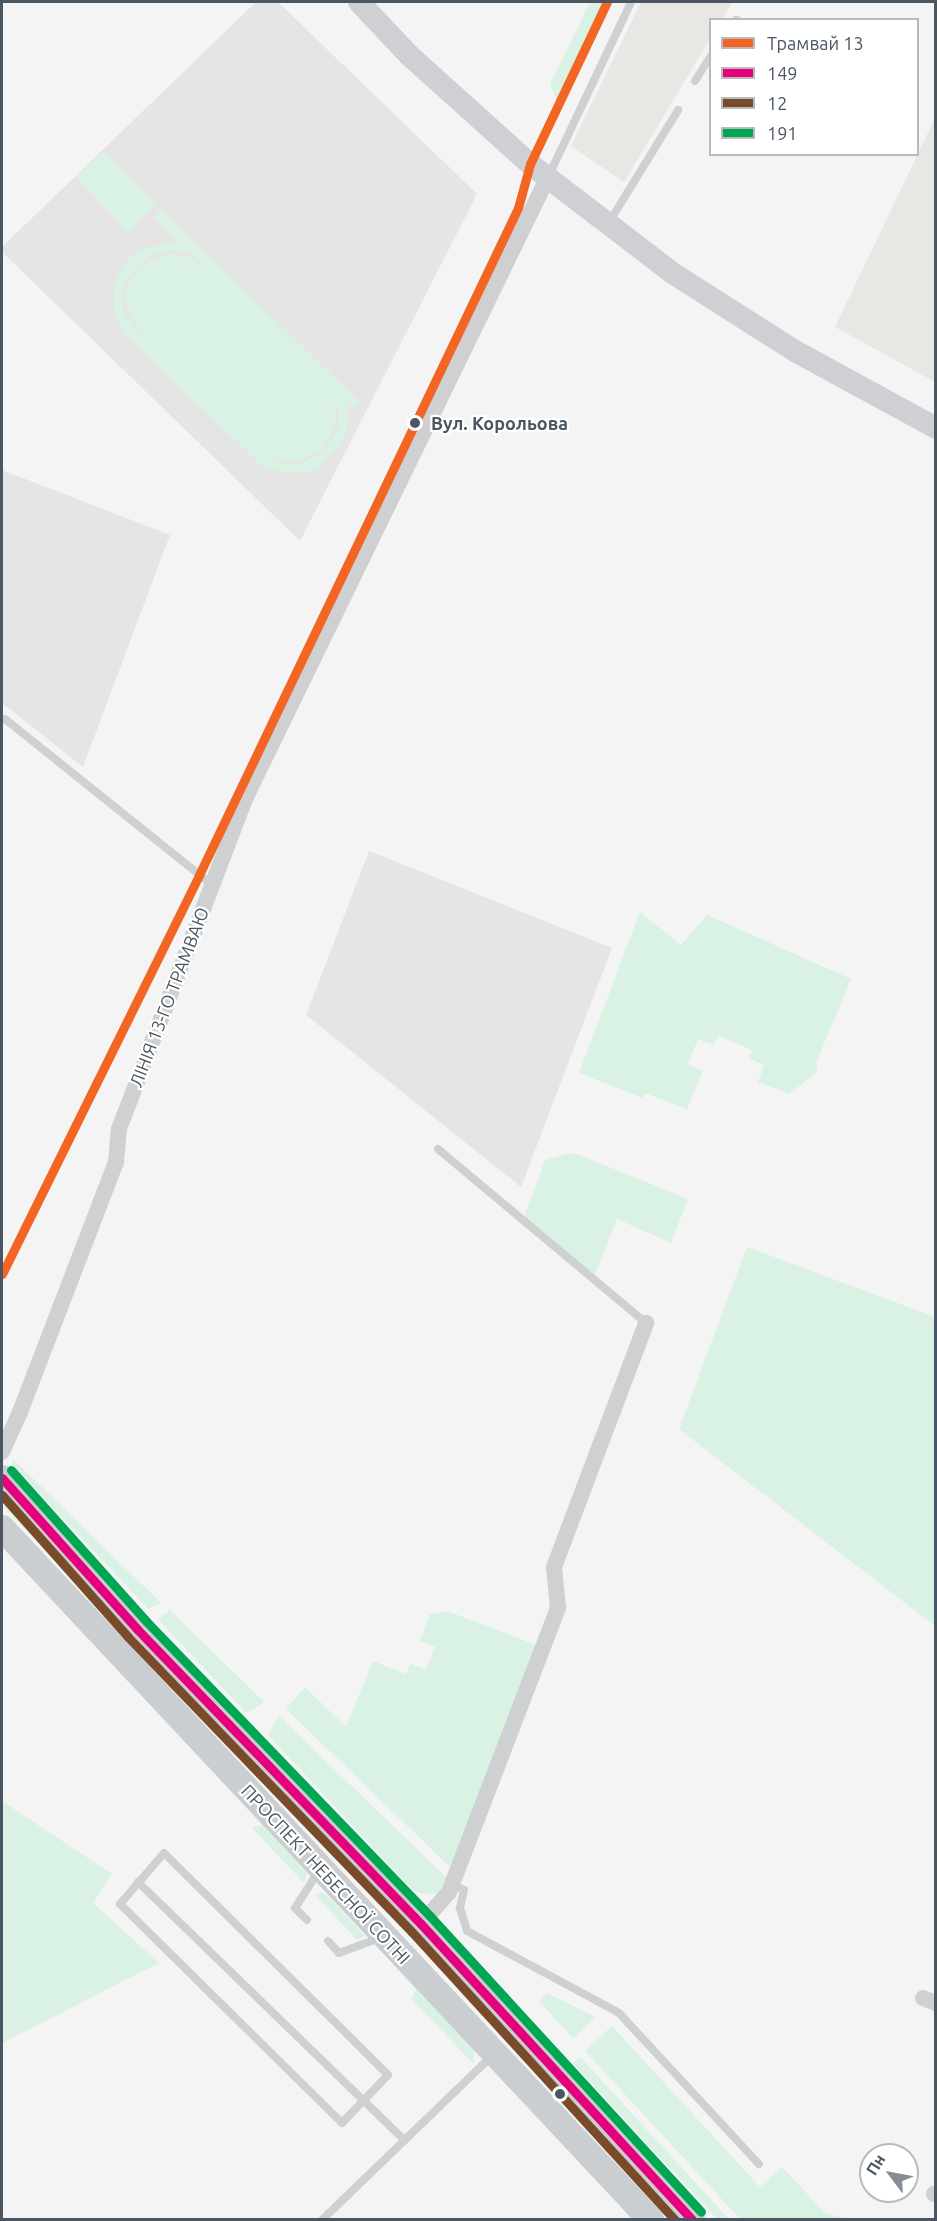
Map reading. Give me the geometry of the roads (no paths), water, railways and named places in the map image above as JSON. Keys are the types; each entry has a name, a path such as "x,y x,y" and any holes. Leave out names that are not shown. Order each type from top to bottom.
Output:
{"main road":[{"path":"359,2 409,55 547,178 674,274 795,351 936,428"},
{"name":"ПРОСПЕКТ НЕБЕСНОЇ СОТНІ","path":"2,1478 136,1629 421,1924 692,2220"},
{"name":"ПРОСПЕКТ НЕБЕСНОЇ СОТНІ","path":"2,1528 320,1868 594,2156 638,2211"},
{"path":"594,2156 615,2137"}],"street":[{"name":"ЛІНІЯ 13-ГО ТРАМВАЮ","path":"2,1452 116,1162 119,1129 248,793 547,178"},
{"path":"421,1924 452,1884 558,1608 554,1567 646,1323"}],"lane":[{"name":"ЛІНІЯ 13-ГО ТРАМВАЮ","path":"547,178 631,2"},
{"path":"695,81 709,60"},
{"path":"608,224 678,110"},
{"path":"5,719 212,885"},
{"path":"438,1149 646,1323"},
{"path":"164,1853 388,2075 342,2123 120,1904 138,1882 164,1853"},
{"path":"307,1920 295,1908 320,1868"},
{"path":"138,1882 404,2140"},
{"path":"452,1884 464,1890 460,1908 467,1931 619,2013 759,2164"},
{"path":"328,1941 339,1953 385,1936"},
{"path":"322,2220 495,2052"}],"tram line":[{"name":"13","path":"2,1274 199,875 518,208 530,164 607,2"}],"place":[{"name":"Вул. Корольова","path":"415,423"}]}
